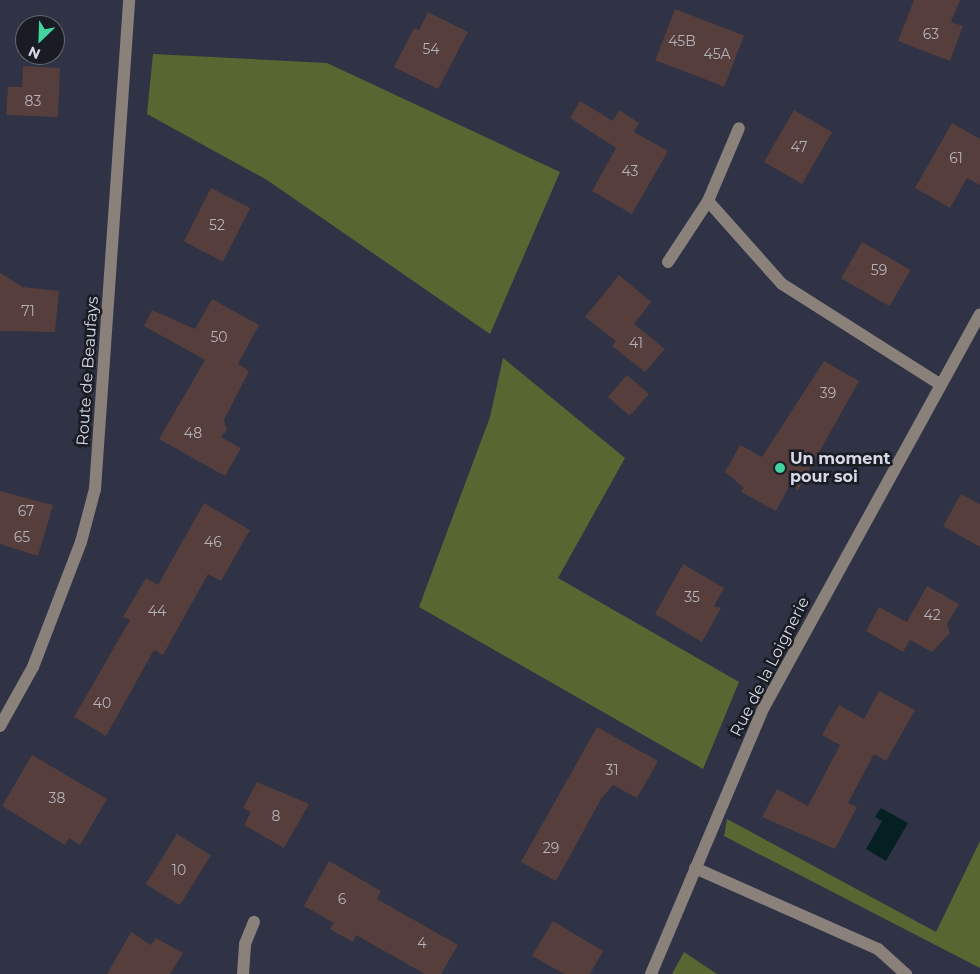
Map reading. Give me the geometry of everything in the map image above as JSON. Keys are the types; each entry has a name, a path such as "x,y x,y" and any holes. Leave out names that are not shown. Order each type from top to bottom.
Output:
{"street":[{"name":"Route de Beaufays","path":"0,726 33,667 80,542 95,489 129,0"},
{"path":"668,262 708,201 739,128"},
{"path":"708,201 782,284 941,385"},
{"name":"Rue de la Loignerie","path":"650,974 764,707 980,314"},
{"path":"695,868 878,949 906,974"},
{"path":"243,974 245,944 254,922"}],"green space":[{"path":"153,54 327,63 560,172 490,334 267,180 147,114"},
{"path":"503,358 625,458 558,578 739,682 703,769 419,607 490,417"},
{"path":"727,819 936,932 980,841 980,968 724,836"},
{"path":"684,952 717,974 672,974"}],"shaded area":[{"path":"881,808 908,823 886,861 866,849 882,821 875,817"}],"building":[{"path":"914,0 960,0 951,22 963,26 950,61 898,41"},
{"path":"675,9 744,36 724,87 655,60"},
{"path":"428,12 468,32 438,89 394,67 414,28 419,30"},
{"path":"23,66 60,68 58,117 6,115 8,87 22,87"},
{"path":"580,101 613,121 619,110 639,123 634,132 668,151 632,214 592,191 616,148 570,118"},
{"path":"794,110 832,132 802,184 764,162"},
{"path":"952,123 980,139 980,185 967,178 950,208 915,188"},
{"path":"211,188 250,208 223,261 184,241"},
{"path":"862,242 910,270 889,306 841,278"},
{"path":"0,273 23,287 59,291 55,332 0,331"},
{"path":"619,275 651,302 634,324 665,349 645,372 612,346 616,341 585,317"},
{"path":"212,299 259,325 238,364 249,371 224,420 227,430 221,437 241,448 225,476 159,439 205,360 144,326 152,310 195,329"},
{"path":"824,361 859,381 798,490 790,485 776,511 741,492 744,488 725,472 740,445 762,457"},
{"path":"627,375 649,394 630,416 608,397"},
{"path":"0,491 53,505 38,556 0,544"},
{"path":"961,494 980,504 980,547 943,526"},
{"path":"204,503 250,530 221,581 208,574 163,655 154,650 106,736 74,717 130,620 123,617 146,578 158,585"},
{"path":"683,564 724,588 714,606 721,608 702,642 655,614"},
{"path":"927,586 959,604 947,624 950,633 932,652 910,640 903,652 866,631 879,607 907,622"},
{"path":"879,691 915,710 886,761 874,754 848,803 857,807 835,849 762,817 777,789 808,806 840,745 822,735 839,705 864,719"},
{"path":"597,727 658,761 637,798 613,785 601,799 556,881 521,862"},
{"path":"32,755 107,799 80,845 69,838 65,845 2,806"},
{"path":"257,782 309,804 284,848 244,825 251,812 243,808"},
{"path":"177,834 211,855 180,905 146,884"},
{"path":"329,861 381,891 377,899 458,945 441,974 425,974 356,935 353,942 330,929 334,923 304,906"},
{"path":"553,921 603,951 590,974 564,974 532,956"},
{"path":"131,932 151,945 156,938 183,953 170,974 107,974"}],"place":[{"name":"Un moment pour soi","path":"780,468"}]}
